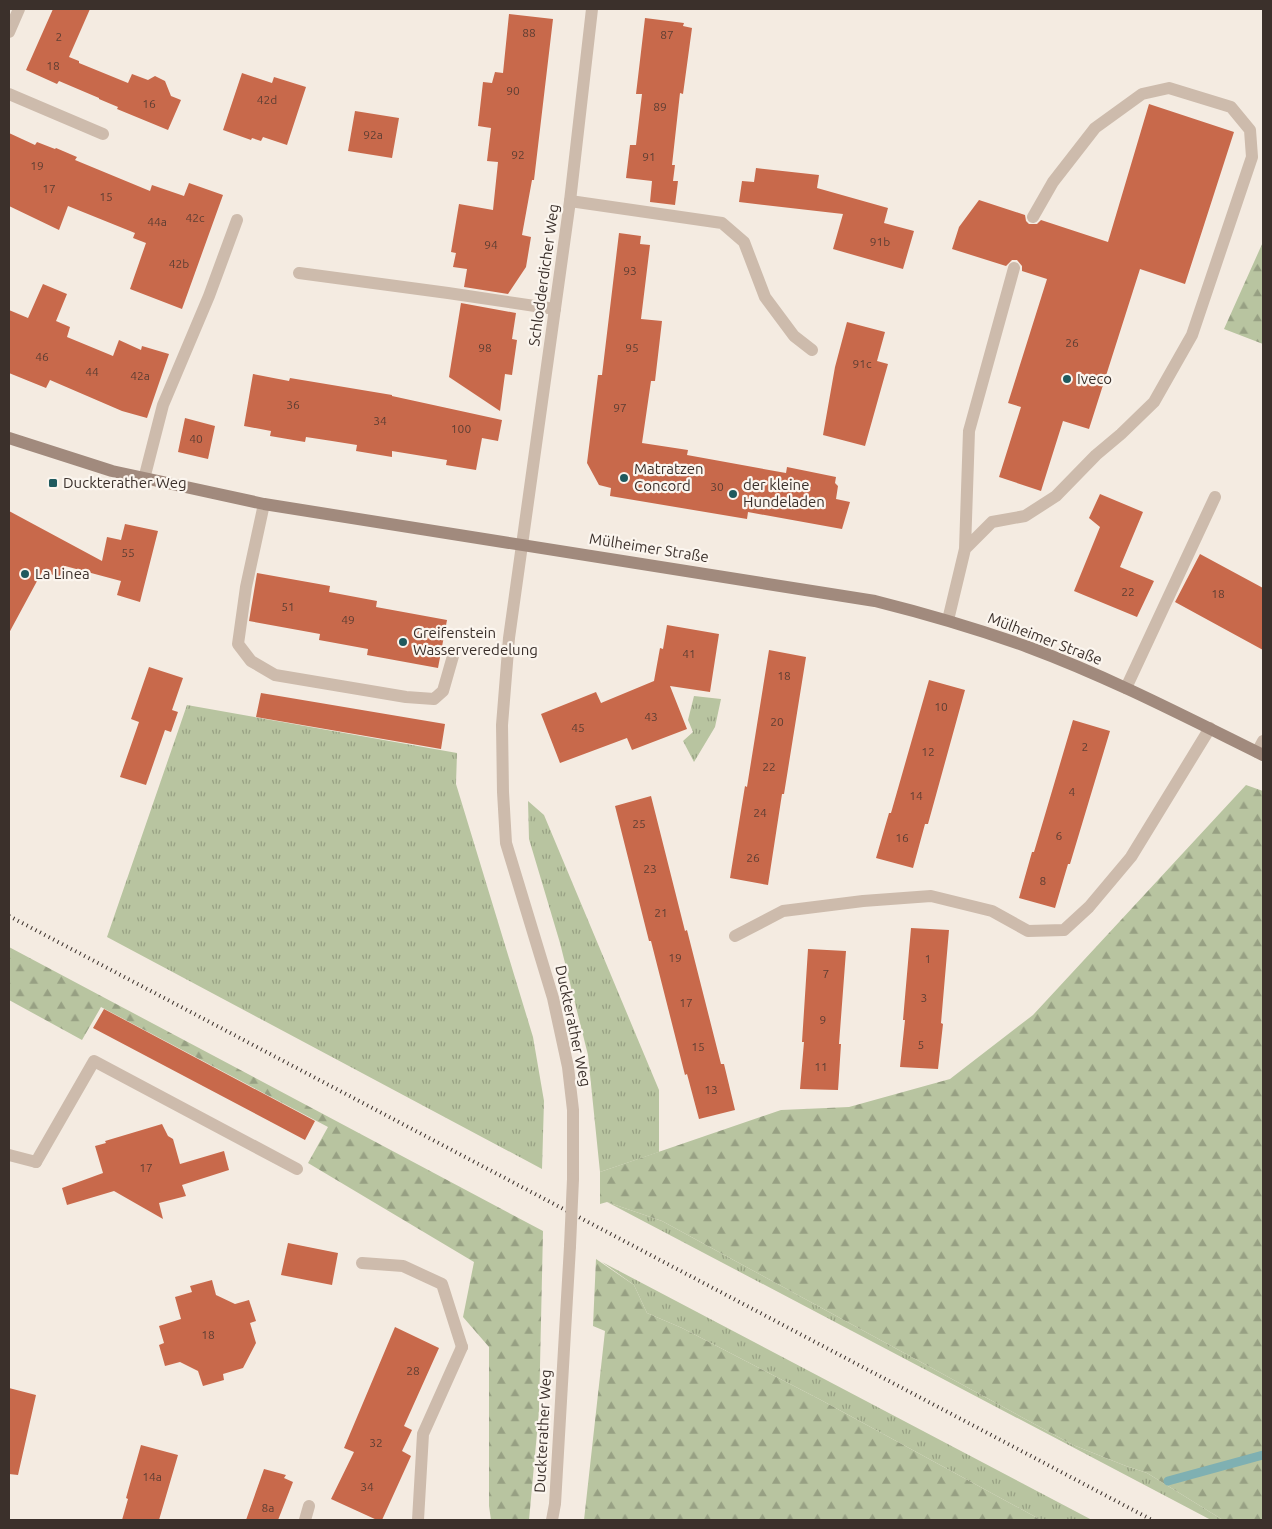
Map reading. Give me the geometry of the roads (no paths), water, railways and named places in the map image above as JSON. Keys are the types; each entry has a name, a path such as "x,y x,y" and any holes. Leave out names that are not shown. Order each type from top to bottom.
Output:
{"main road":[{"name":"Mülheimer Straße","path":"9,438 112,472 264,504 875,601 948,620 1029,648 1126,688 1260,754"}],"street":[{"path":"9,32 19,9"},
{"name":"Schlodderdicher Weg","path":"523,544 570,201 592,9"},
{"path":"965,549 992,522 1025,516 1056,496 1096,454 1121,434 1154,402 1192,335 1252,157 1250,130 1231,107 1169,88 1142,94 1095,128 1053,182 1033,217"},
{"path":"9,94 104,134"},
{"path":"570,201 722,222 744,242 765,297 794,336 812,350"},
{"path":"144,479 163,405 210,296 237,220"},
{"path":"948,620 965,549 969,431 1014,268"},
{"path":"299,273 555,309"},
{"path":"1126,688 1215,497"},
{"path":"264,504 246,587 238,644 251,661 276,675 406,697 434,699 443,691 453,656"},
{"name":"Duckterather Weg","path":"523,544 509,638 502,725 506,843 553,998 568,1066 572,1110 573,1179 570,1246 555,1504 552,1520"},
{"path":"735,936 783,911 863,901 931,896 992,911 1028,931 1064,930 1089,907 1131,857 1210,728"},
{"path":"1260,754 1263,741"},
{"path":"9,1155 36,1162 94,1061 297,1169"},
{"path":"362,1263 403,1266 442,1284 462,1347 423,1434 418,1520"},
{"path":"305,1520 309,1506"}],"waterway":[{"path":"1168,1481 1263,1455"}],"railway":[{"path":"9,916 1152,1520"}],"place":[{"name":"Iveco","path":"1067,379"},
{"name":"Matratzen Concord","path":"624,478"},
{"name":"Duckterather Weg","path":"53,483"},
{"name":"der kleine Hundeladen","path":"733,494"},
{"name":"La Linea","path":"25,574"},
{"name":"Greifenstein Wasserveredelung","path":"403,642"}]}
